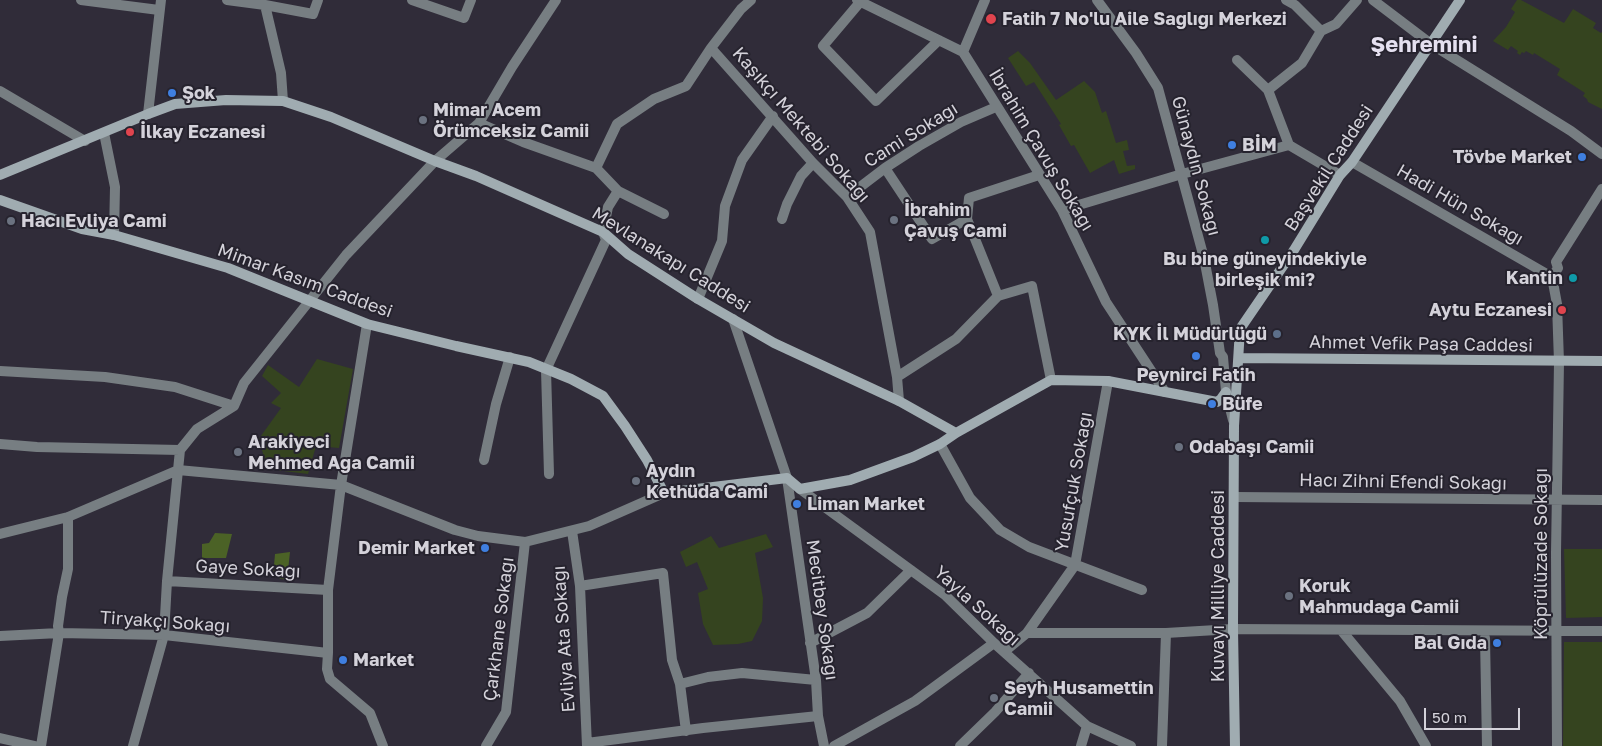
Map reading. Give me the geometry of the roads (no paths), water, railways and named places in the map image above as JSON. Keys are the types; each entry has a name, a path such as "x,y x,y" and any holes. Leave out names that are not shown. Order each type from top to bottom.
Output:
{"street":[{"path":"81,0 160,5 148,114"},
{"path":"228,0 313,14 318,0"},
{"path":"412,0 464,18 471,0"},
{"path":"134,746 164,635 167,581 180,450 197,429 234,406 244,383 346,255 435,161 479,122 556,0"},
{"path":"596,168 617,124 654,99 686,86 711,48 741,9 751,0"},
{"path":"940,40 876,101 823,46 859,0 940,40 963,52 985,0"},
{"name":"Günaydın Sokağı","path":"1097,0 1136,53 1158,88 1204,258 1214,305 1220,353 1223,358 1226,392 1234,426"},
{"path":"1286,0 1295,5 1320,31"},
{"path":"1268,90 1302,63 1320,31 1336,24 1357,0"},
{"path":"1373,0 1431,44 1571,131 1602,154"},
{"name":"Başvekil Caddesi","path":"1234,426 1240,329 1294,250 1340,175 1352,162 1460,0"},
{"path":"265,5 281,74 283,101"},
{"name":"Kaşıkçı Mektebi Sokağı","path":"711,48 813,163 847,197 870,232 897,377 899,401"},
{"name":"İbrahim Çavuş Sokağı","path":"963,52 1062,210 1106,302 1165,392"},
{"path":"1237,60 1268,90 1289,145 1340,175"},
{"path":"0,91 85,141"},
{"name":"Mevlanakapı Caddesi","path":"0,175 175,104 226,100 283,101 331,118 476,176 603,232 628,254 698,299 774,343 899,401 956,433"},
{"name":"Cami Sokağı","path":"847,197 885,168 961,122 996,106"},
{"path":"698,299 722,241 725,206 742,160 772,116"},
{"path":"479,122 524,142 596,168 618,191 664,214"},
{"path":"104,133 115,187 114,235"},
{"path":"1062,210 1182,174 1289,145"},
{"name":"Hadi Hün Sokağı","path":"1352,162 1552,277"},
{"path":"782,219 801,176 813,163"},
{"path":"885,168 932,239 967,219"},
{"path":"998,296 967,219 969,198 1039,175"},
{"path":"1552,277 1558,268 1556,262 1602,188"},
{"path":"549,474 546,370 606,240 603,232 608,207 618,191"},
{"name":"Mimar Kasım Caddesi","path":"0,200 82,229 114,235 228,268 367,324 529,362 571,379 602,396 643,453 664,493"},
{"name":"Köprülüzade Sokağı","path":"1552,277 1557,304 1559,362 1556,500 1557,746"},
{"path":"897,377 956,339 998,296 1032,286 1051,380"},
{"name":"Meсitbey Sokağı","path":"733,319 787,478 816,680 818,716 824,746"},
{"path":"367,324 341,485 328,590 328,653 326,669 330,679 370,713 383,746"},
{"path":"484,460 496,404 510,357"},
{"path":"1223,358 1239,358"},
{"name":"Ahmet Vefik Paşa Caddesi","path":"1239,358 1602,361"},
{"path":"0,371 114,378 175,388 234,406"},
{"path":"0,534 68,517 178,470 341,485 456,530 478,536 525,542 588,526 664,493 787,478 800,489 850,480 913,457 940,444 956,433 1051,380 1108,381 1217,402 1226,392"},
{"name":"Yusufçuk Sokağı","path":"1004,652 1027,633 1075,565 1108,381"},
{"name":"Kuvayı Milliye Caddesi","path":"1234,426 1235,746"},
{"path":"0,444 37,447 180,450"},
{"path":"940,444 970,498 1000,530 1029,547 1142,590"},
{"name":"Yayla Sokağı","path":"800,489 945,595 994,643 1087,726 1131,746"},
{"name":"Hacı Zihni Efendi Sokağı","path":"1234,497 1602,500"},
{"path":"41,746 68,569 68,517"},
{"name":"Evliya Ata Sokağı","path":"572,531 580,586 587,744"},
{"name":"Çarkhane Sokağı","path":"486,746 506,712 525,542"},
{"path":"810,643 867,613 911,570"},
{"path":"580,586 663,573 672,660 680,684 686,731"},
{"name":"Gaye Sokağı","path":"167,581 328,590"},
{"path":"1027,633 1166,633 1234,629 1602,631"},
{"path":"1342,630 1400,701 1426,746"},
{"name":"Tiryakçı Sokağı","path":"0,636 59,633 164,635 328,653"},
{"path":"1162,746 1166,633"},
{"path":"1485,638 1487,746"},
{"path":"834,746 915,701 994,643"},
{"path":"680,684 708,677 742,673 816,680"},
{"path":"960,746 995,712 1029,674"},
{"path":"587,744 818,716"},
{"path":"1081,746 1087,726"},
{"path":"0,738 35,746"}],"place":[{"name":"Fatih 7 No'lu Aile Sağlığı Merkezi","path":"991,19"},
{"name":"Şok","path":"172,93"},
{"name":"Mimar Acem Örümceksiz Camii","path":"423,120"},
{"name":"İlkay Eczanesi","path":"130,132"},
{"name":"BİM","path":"1232,145"},
{"name":"Tövbe Market","path":"1582,157"},
{"name":"İbrahim Çavuş Cami","path":"894,220"},
{"name":"Hacı Evliya Cami","path":"11,221"},
{"name":"Bu bine güneyindekiyle birleşik mi?","path":"1265,240"},
{"name":"Kantin","path":"1573,278"},
{"name":"Aytu Eczanesi","path":"1562,310"},
{"name":"KYK İl Müdürlüğü","path":"1277,334"},
{"name":"Peynirci Fatih","path":"1196,356"},
{"name":"Büfe","path":"1212,404"},
{"name":"Odabaşı Camii","path":"1179,447"},
{"name":"Arakiyeci Mehmed Ağa Camii","path":"238,452"},
{"name":"Aydın Kethüda Cami","path":"636,481"},
{"name":"Liman Market","path":"797,504"},
{"name":"Demir Market","path":"485,548"},
{"name":"Koruk Mahmudağa Camii","path":"1289,596"},
{"name":"Bal Gıda","path":"1497,643"},
{"name":"Market","path":"343,660"},
{"name":"Seyh Husamettin Camii","path":"994,698"}],"district":[{"name":"Şehremini","path":"1424,45"}]}
